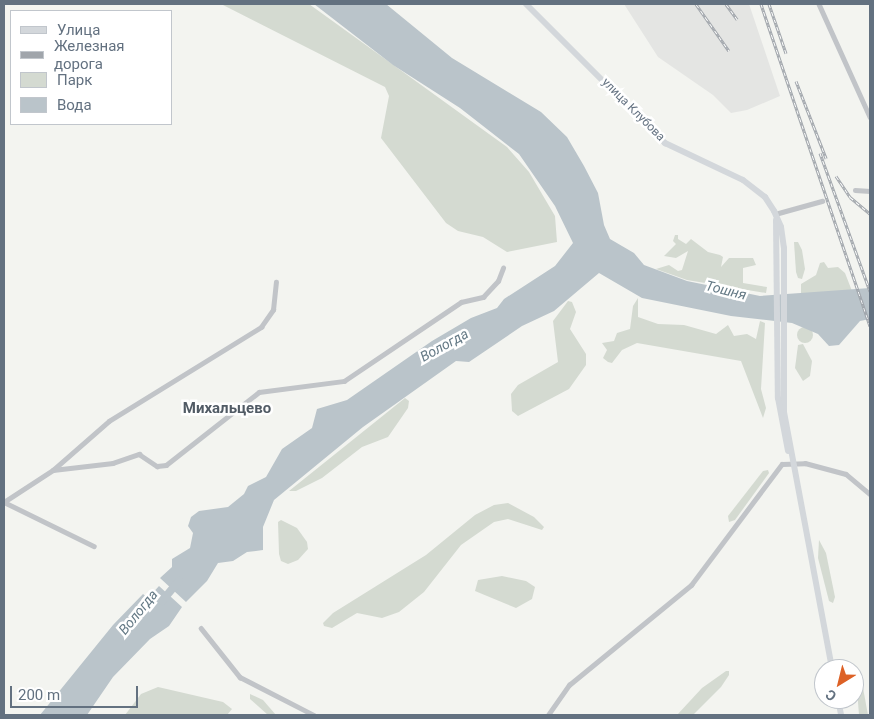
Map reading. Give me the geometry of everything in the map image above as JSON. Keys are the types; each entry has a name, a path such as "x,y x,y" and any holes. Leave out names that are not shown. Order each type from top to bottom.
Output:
{"main road":[{"name":"улица Клубова","path":"526,4 660,139 680,152 727,171 749,184 767,199 775,214 783,237 785,287 780,336"},
{"path":"775,214 780,336 779,410 792,462 830,659"}],"street":[{"path":"819,4 870,117"},
{"path":"855,190 870,191"},
{"path":"775,214 822,201"},
{"path":"53,470 113,463 139,454 157,466 166,465 259,392 344,381 461,302 483,297 498,280 503,268"},
{"path":"4,502 53,470 109,421 261,327 273,310 276,282"},
{"path":"548,715 569,685 691,585 782,464 792,462 846,474 870,494"},
{"path":"4,502 94,546"},
{"path":"201,628 240,677 314,715"}],"shaded area":[{"path":"624,4 749,4 780,96 747,110 731,113 713,95 658,57"}],"green space":[{"path":"221,4 309,4 507,147 529,172 555,216 557,242 507,252 483,237 458,231 446,223 381,138 389,96 385,87"},
{"path":"675,235 678,235 678,239 686,244 691,239 708,252 723,257 721,267 729,258 753,258 756,265 743,268 743,283 767,287 766,293 687,280 656,269 669,265 678,271 682,270 688,251 676,258 664,256 676,244 673,241"},
{"path":"794,242 798,242 802,250 805,269 802,279 798,278 796,272"},
{"path":"824,262 828,268 838,267 845,273 852,291 801,295 801,284 816,275 820,263"},
{"path":"638,298 638,317 658,324 684,325 716,334 728,325 734,336 747,334 756,339 760,321 765,323 761,389 766,408 763,418 741,361 637,343 622,350 612,363 603,358 607,350 602,343 614,341 617,333 630,329 633,306"},
{"path":"568,301 572,302 576,312 570,329 586,354 586,365 569,389 518,416 512,411 511,394 518,385 558,362 553,321"},
{"path":"802,327 808,327 813,332 811,341 802,343 797,338 797,332"},
{"path":"803,344 812,361 810,376 803,381 795,368 798,345"},
{"path":"405,398 409,401 408,408 388,437 362,447 322,478 296,491 289,491"},
{"path":"768,470 769,473 735,520 729,522 728,516 763,471"},
{"path":"508,503 534,517 544,527 542,530 508,519 494,522 461,545 424,592 399,612 382,618 357,613 332,628 324,626 323,623 333,613 426,555 475,515 494,505"},
{"path":"281,520 297,528 307,542 308,549 298,560 288,564 281,561 279,554 278,522"},
{"path":"819,540 826,553 835,597 833,603 829,601 818,558"},
{"path":"502,576 526,581 535,587 532,599 516,608 475,591 478,580"},
{"path":"726,671 729,671 729,675 721,687 693,715 677,715 702,688"},
{"path":"158,687 223,702 232,709 227,715 125,715 141,694"},
{"path":"864,693 868,715 859,715 859,709 864,709"},
{"path":"250,694 263,700 276,715 268,715 250,699"}],"water":[{"name":"Тошня","path":"314,4 386,4 452,58 541,112 567,137 584,166 598,193 604,225 610,239 634,253 644,265 687,281 760,296 870,288 870,319 860,321 839,345 829,346 818,334 792,323 731,316 642,298 599,273 554,311 522,326 469,362 456,361 363,427 274,500 263,527 263,550 247,552 233,561 218,563 207,581 186,602 160,578 172,567 172,559 190,548 193,533 188,526 191,517 199,511 228,507 244,494 248,486 266,477 282,449 312,428 317,409 347,400 432,341 471,318 497,308 504,299 555,266 573,243 555,206 519,154 460,108 393,65"},
{"path":"159,586 182,607 169,626 150,639 113,677 87,715 40,715 113,625 143,594 148,598"}],"waterway":[{"name":"Вологда","path":"162,601 179,581"}],"railway":[{"path":"696,4 729,51"},
{"path":"726,4 737,19"},
{"path":"761,4 870,326"},
{"path":"769,4 786,53"},
{"path":"796,81 826,158"},
{"path":"820,153 870,291"},
{"path":"836,176 850,197 870,214"}],"district":[{"name":"Михальцево","path":"227,409"}]}
